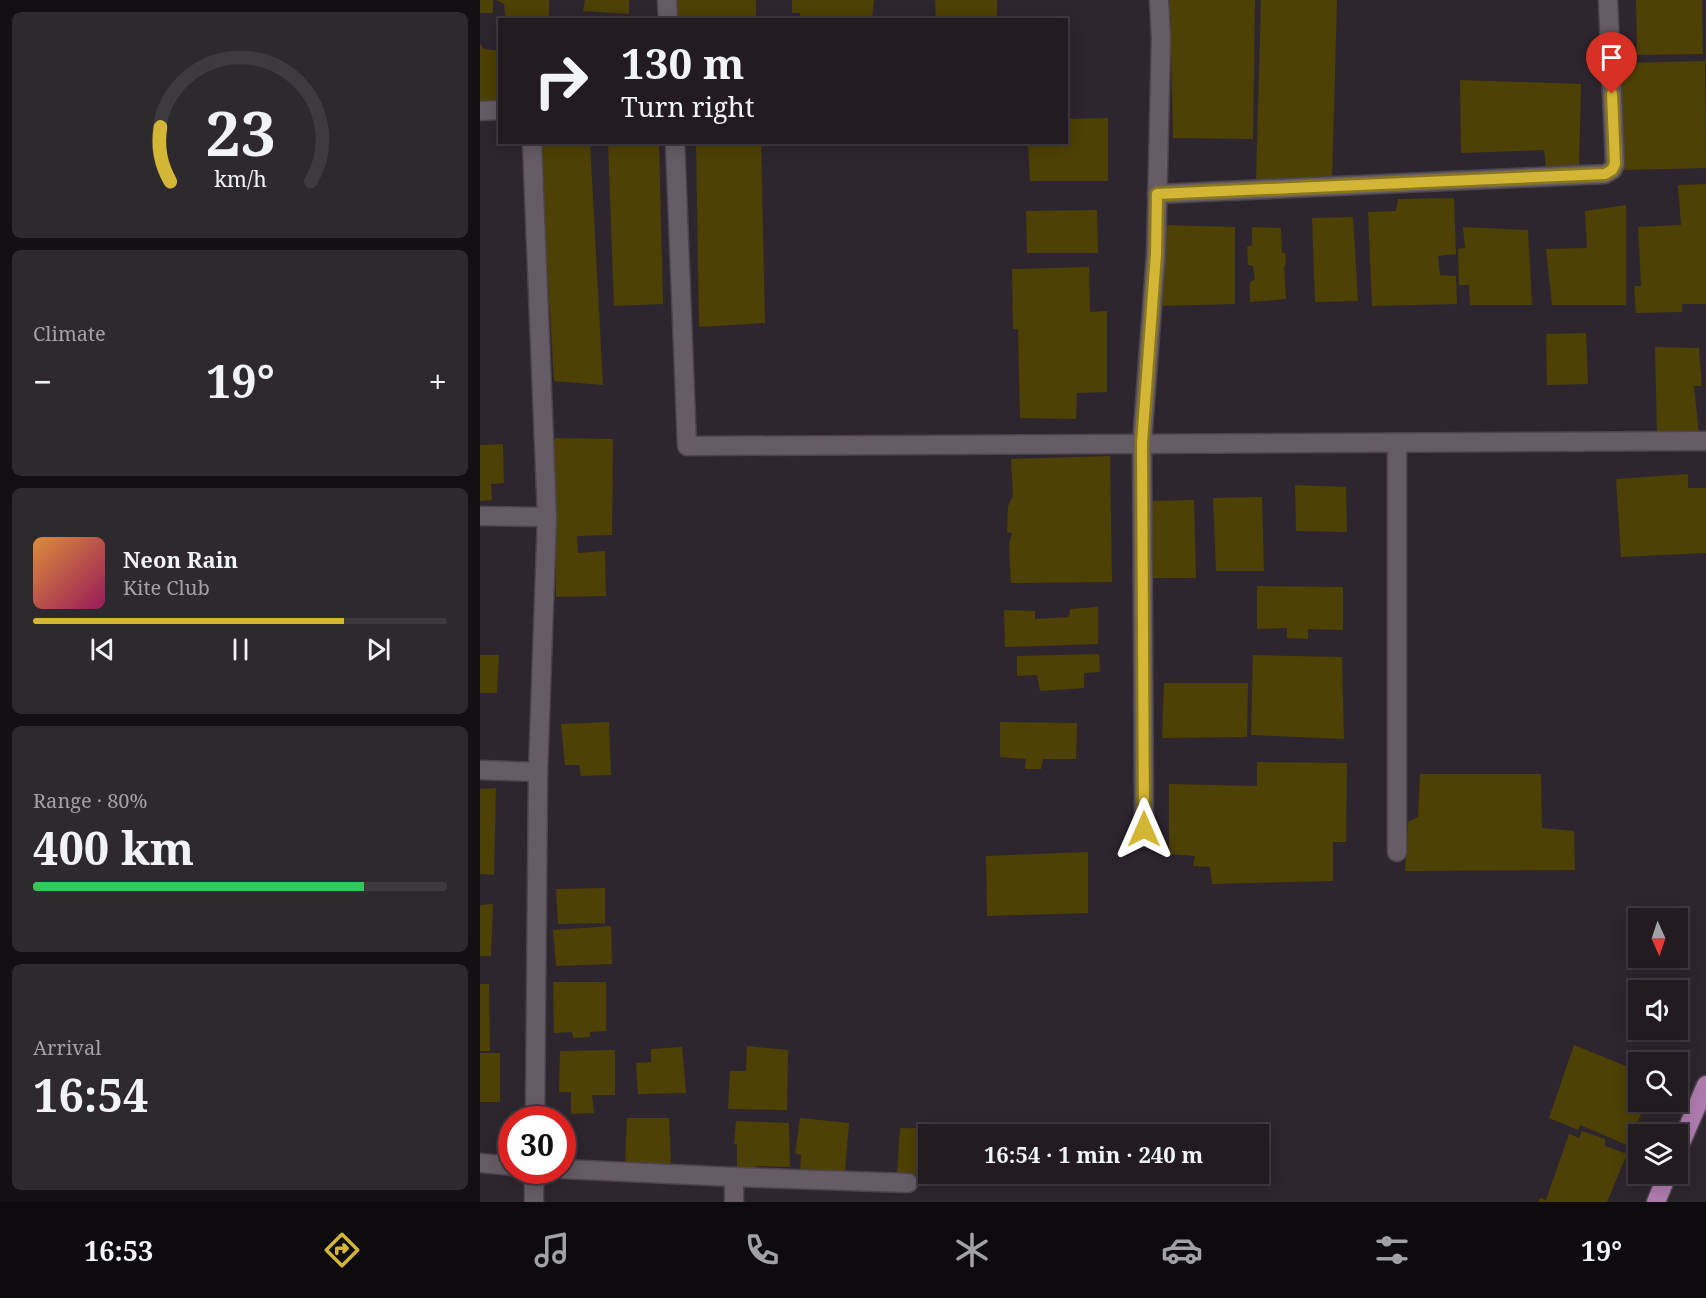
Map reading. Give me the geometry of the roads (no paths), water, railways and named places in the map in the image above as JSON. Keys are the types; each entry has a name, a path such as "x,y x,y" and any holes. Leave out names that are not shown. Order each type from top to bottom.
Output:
{"main road":[{"path":"1688,1127 1706,1085"},
{"path":"1656,1202 1663,1184"}],"street":[{"path":"667,0 668,18"},
{"path":"1144,829 1142,443 1156,254 1161,39 1159,0"},
{"path":"1157,194 1605,174 1612,170 1615,164 1608,0"},
{"path":"480,111 498,110"},
{"path":"532,144 547,518 538,772 535,1106"},
{"path":"675,144 687,446 1706,441"},
{"path":"1397,444 1397,852"},
{"path":"480,516 547,518"},
{"path":"480,770 538,772"},
{"path":"480,1163 498,1165"},
{"path":"576,1170 909,1183"},
{"path":"734,1177 734,1202"},
{"path":"534,1184 534,1202"}]}
